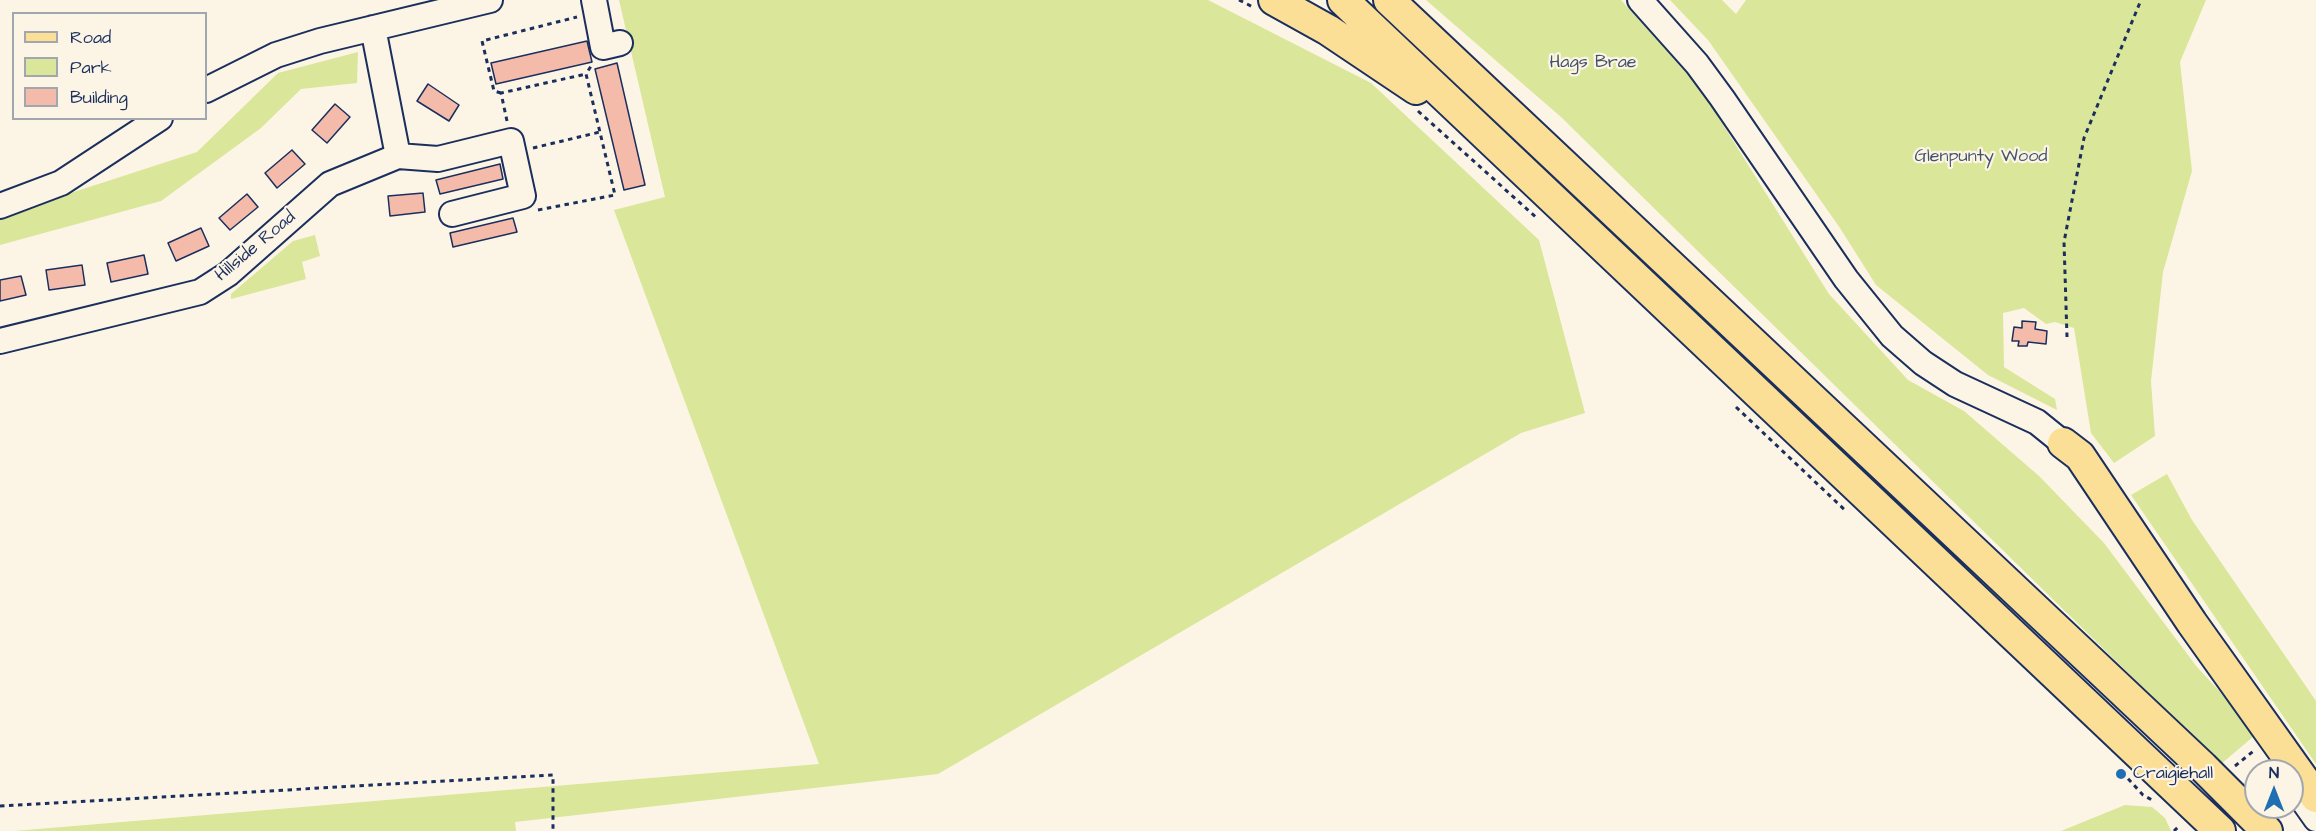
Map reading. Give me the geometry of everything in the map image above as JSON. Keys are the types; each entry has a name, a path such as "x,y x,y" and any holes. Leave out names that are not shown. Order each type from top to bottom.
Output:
{"main road":[{"path":"1343,0 1520,169 2187,823 2220,831"},
{"path":"1389,0 2194,758 2267,831"},
{"path":"1267,5 1397,74 1520,169"},
{"path":"2063,442 2080,456 2192,623 2316,797"}],"street":[{"path":"207,90 276,55 373,28 490,0"},
{"path":"1640,0 1716,89 1846,279 1892,336 1923,363 1955,384 2037,422 2063,442"},
{"path":"595,6 612,45"},
{"path":"373,28 398,156"},
{"path":"0,206 60,183 157,120"},
{"path":"452,214 524,196 511,141"},
{"name":"Hillside Road","path":"0,341 200,292 228,274 330,184 398,156 438,159 511,141"},
{"path":"2256,713 2270,753 2274,759"},
{"path":"2304,802 2316,819"}],"path":[{"path":"1239,0 1267,5"},
{"path":"2067,337 2064,242 2084,138 2141,0"},
{"path":"595,6 482,41 494,91 501,93 586,74 612,45"},
{"path":"529,212 615,195 586,74"},
{"path":"501,93 511,141 525,150 600,132"},
{"path":"1413,107 1542,222"},
{"path":"1730,401 1850,515"},
{"path":"2116,764 2143,795 2158,803"},
{"path":"0,806 553,776 553,831"},
{"path":"2174,831 2187,823"}],"green space":[{"path":"619,0 1208,0 1371,83 1539,240 1585,413 1521,433 938,774 515,822 516,831 14,831 819,764 614,210 665,197"},
{"name":"Hags Brae","path":"1426,0 1621,0 1700,88 1829,294 1908,380 1964,411 2039,476 2104,543 2197,667 2221,693 2254,736 2221,764 1561,117"},
{"name":"Glenpunty Wood","path":"1670,0 1722,0 1736,14 1746,0 2206,0 2180,62 2192,171 2163,272 2151,381 2155,436 2114,463 2091,433 2074,328 2055,322 2046,324 2024,308 2003,313 2004,367 2055,399 2057,410 1988,375 1876,285 1840,228 1708,40"},
{"path":"358,52 357,83 301,89 261,128 161,201 0,245 0,216 197,152 278,73"},
{"path":"315,235 320,256 302,262 306,279 231,299 231,294 293,241"},
{"path":"2167,474 2192,520 2316,701 2316,764 2131,495"},
{"path":"2125,805 2152,807 2165,818 2171,831 2061,831"}],"building":[{"path":"587,41 592,62 496,84 491,63"},
{"path":"617,63 645,185 624,190 595,69"},
{"path":"428,84 459,105 449,121 417,101"},
{"path":"335,104 350,117 327,143 312,130"},
{"path":"292,150 305,164 277,188 265,173"},
{"path":"500,164 503,179 440,194 436,180"},
{"path":"423,193 425,212 390,216 388,196"},
{"path":"247,194 258,207 230,230 219,218"},
{"path":"513,218 517,232 453,247 450,233"},
{"path":"201,228 209,246 176,261 168,243"},
{"path":"144,255 148,274 111,282 107,263"},
{"path":"82,265 85,285 49,290 46,270"},
{"path":"21,276 26,295 0,301 0,280"},
{"path":"2022,321 2036,322 2035,329 2047,331 2046,344 2028,342 2027,346 2018,346 2019,341 2012,341 2014,327 2022,328"}],"place":[{"name":"Craigiehall","path":"2121,774"}]}
